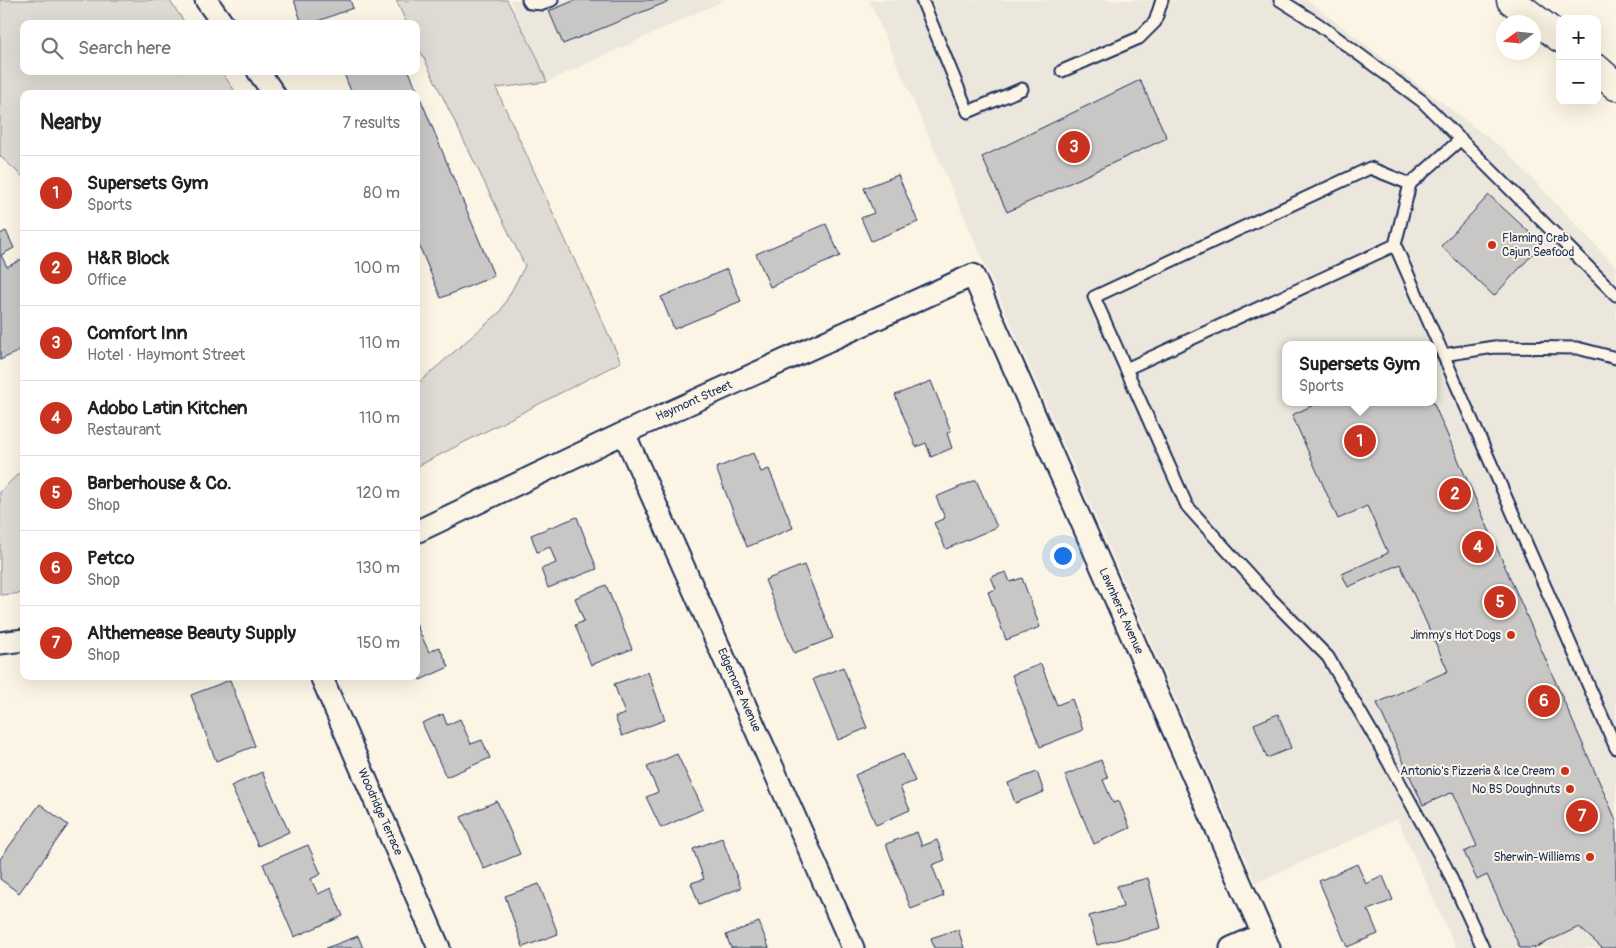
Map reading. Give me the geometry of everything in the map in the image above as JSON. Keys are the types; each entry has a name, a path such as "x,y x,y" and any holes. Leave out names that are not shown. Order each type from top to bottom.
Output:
{"highway":[{"path":"1511,0 1556,35"},
{"path":"1601,73 1616,86"}],"street":[{"path":"206,0 220,20"},
{"path":"261,75 271,90"},
{"name":"Haymont Street","path":"420,530 624,433 973,275"},
{"name":"Lawnherst Avenue","path":"973,275 1266,941"},
{"name":"Edgemore Avenue","path":"624,433 853,948"},
{"path":"0,643 20,640"},
{"name":"Woodridge Terrace","path":"323,680 440,948"},
{"path":"1231,948 1266,941"}],"lane":[{"path":"528,0 530,3 543,4 552,0"},
{"path":"922,0 968,112 1022,89"},
{"path":"1062,71 1139,38 1155,22 1162,0"},
{"path":"1280,0 1318,24 1422,101 1616,295"},
{"path":"1437,341 1395,244 1410,184 1460,139"},
{"path":"1410,184 1370,168 1094,297 1187,506 1271,599 1328,657 1446,867 1483,948"},
{"path":"1126,369 1395,244"},
{"path":"1437,341 1616,748"},
{"path":"1443,355 1494,348 1577,348 1616,358"}],"shaded area":[{"path":"0,0 169,0 183,20 20,20 20,75 224,75 234,90 20,90 20,174 0,156"},
{"path":"396,0 507,0 536,55 547,82 496,88 621,362 420,465 420,382 500,312 525,266 420,50 420,20 405,20"},
{"path":"510,0 725,0 547,82"},
{"path":"869,0 1307,0 1506,151 1616,267 1616,948 1456,948 1397,819 1256,883"},
{"path":"20,472 20,593 0,595 0,492"}],"building":[{"path":"294,0 350,0 353,8 321,20 301,20"},
{"path":"576,0 672,0 563,44 549,11"},
{"path":"345,75 411,75 417,90 350,90"},
{"path":"1140,80 1167,138 1007,212 982,157"},
{"path":"420,98 494,276 441,298 420,248"},
{"path":"898,175 918,222 871,241 861,218 874,213 864,188"},
{"name":"Flaming Crab Cajun Seafood","path":"1489,195 1542,244 1494,296 1441,246"},
{"path":"826,224 840,256 770,287 756,254"},
{"path":"6,231 14,248 1,255 7,267 20,260 20,351 0,360 0,234"},
{"path":"727,269 741,301 674,329 661,297"},
{"path":"931,381 951,431 947,433 952,448 931,457 926,443 916,447 895,395"},
{"path":"1311,406 1435,406 1616,820 1616,948 1602,948 1579,927 1534,948 1520,948 1487,875 1477,880 1464,852 1477,846 1453,792 1423,805 1377,703 1448,671 1400,564 1348,587 1342,574 1388,553 1367,506 1338,519 1292,415"},
{"path":"753,453 761,472 769,469 793,528 747,547 716,468"},
{"path":"976,480 997,527 946,549 934,523 945,518 936,497"},
{"path":"577,517 597,569 548,588 541,569 556,563 550,547 537,552 531,535"},
{"path":"804,565 833,638 794,653 765,580"},
{"path":"1006,572 1010,582 1022,578 1040,627 1006,640 988,592 996,589 991,577"},
{"path":"606,585 632,649 591,665 575,625 584,621 575,598"},
{"path":"420,633 429,652 439,647 449,667 420,680"},
{"path":"1041,664 1057,705 1072,699 1083,730 1040,747 1012,675"},
{"path":"843,667 867,728 838,740 813,679"},
{"path":"648,672 665,720 622,736 615,717 625,714 614,684"},
{"path":"230,680 255,746 216,761 191,695"},
{"path":"443,714 447,725 460,719 471,744 482,740 490,758 446,777 422,723"},
{"path":"1278,714 1291,748 1267,758 1254,724"},
{"path":"677,754 703,809 661,828 646,797 658,792 647,767"},
{"path":"903,754 915,781 900,787 910,810 876,825 855,775"},
{"path":"1101,760 1108,778 1103,780 1113,803 1119,801 1130,828 1094,844 1065,775"},
{"path":"262,772 289,832 258,846 231,786"},
{"path":"1037,772 1044,792 1015,803 1008,783"},
{"path":"497,801 520,854 484,869 461,817"},
{"path":"40,804 68,825 19,893 0,879 0,859"},
{"path":"917,832 922,846 937,840 945,860 932,865 944,896 911,909 886,844"},
{"path":"722,838 741,888 699,904 691,883 704,879 693,849"},
{"path":"308,845 321,874 311,879 318,894 331,888 343,916 294,937 263,864"},
{"path":"1357,864 1366,884 1383,876 1393,900 1368,910 1378,934 1347,947 1319,881"},
{"path":"1148,878 1161,928 1097,945 1089,916 1123,907 1117,886"},
{"path":"539,884 558,934 523,947 505,896"},
{"path":"759,922 769,948 731,948 726,935"},
{"path":"958,929 964,948 934,948 931,938"},
{"path":"358,936 363,948 326,948"}],"place":[{"name":"Comfort Inn","path":"1074,147"},
{"name":"Flaming Crab Cajun Seafood","path":"1492,245"},
{"name":"Supersets Gym","path":"1360,441"},
{"name":"H&R Block","path":"1455,494"},
{"name":"Adobo Latin Kitchen","path":"1478,547"},
{"name":"Barberhouse & Co.","path":"1500,602"},
{"name":"Jimmy's Hot Dogs","path":"1511,635"},
{"name":"Petco","path":"1544,701"},
{"name":"Antonio's Pizzeria & Ice Cream","path":"1565,771"},
{"name":"No BS Doughnuts","path":"1570,789"},
{"name":"Althemease Beauty Supply","path":"1582,816"},
{"name":"Sherwin-Williams","path":"1590,857"}]}
